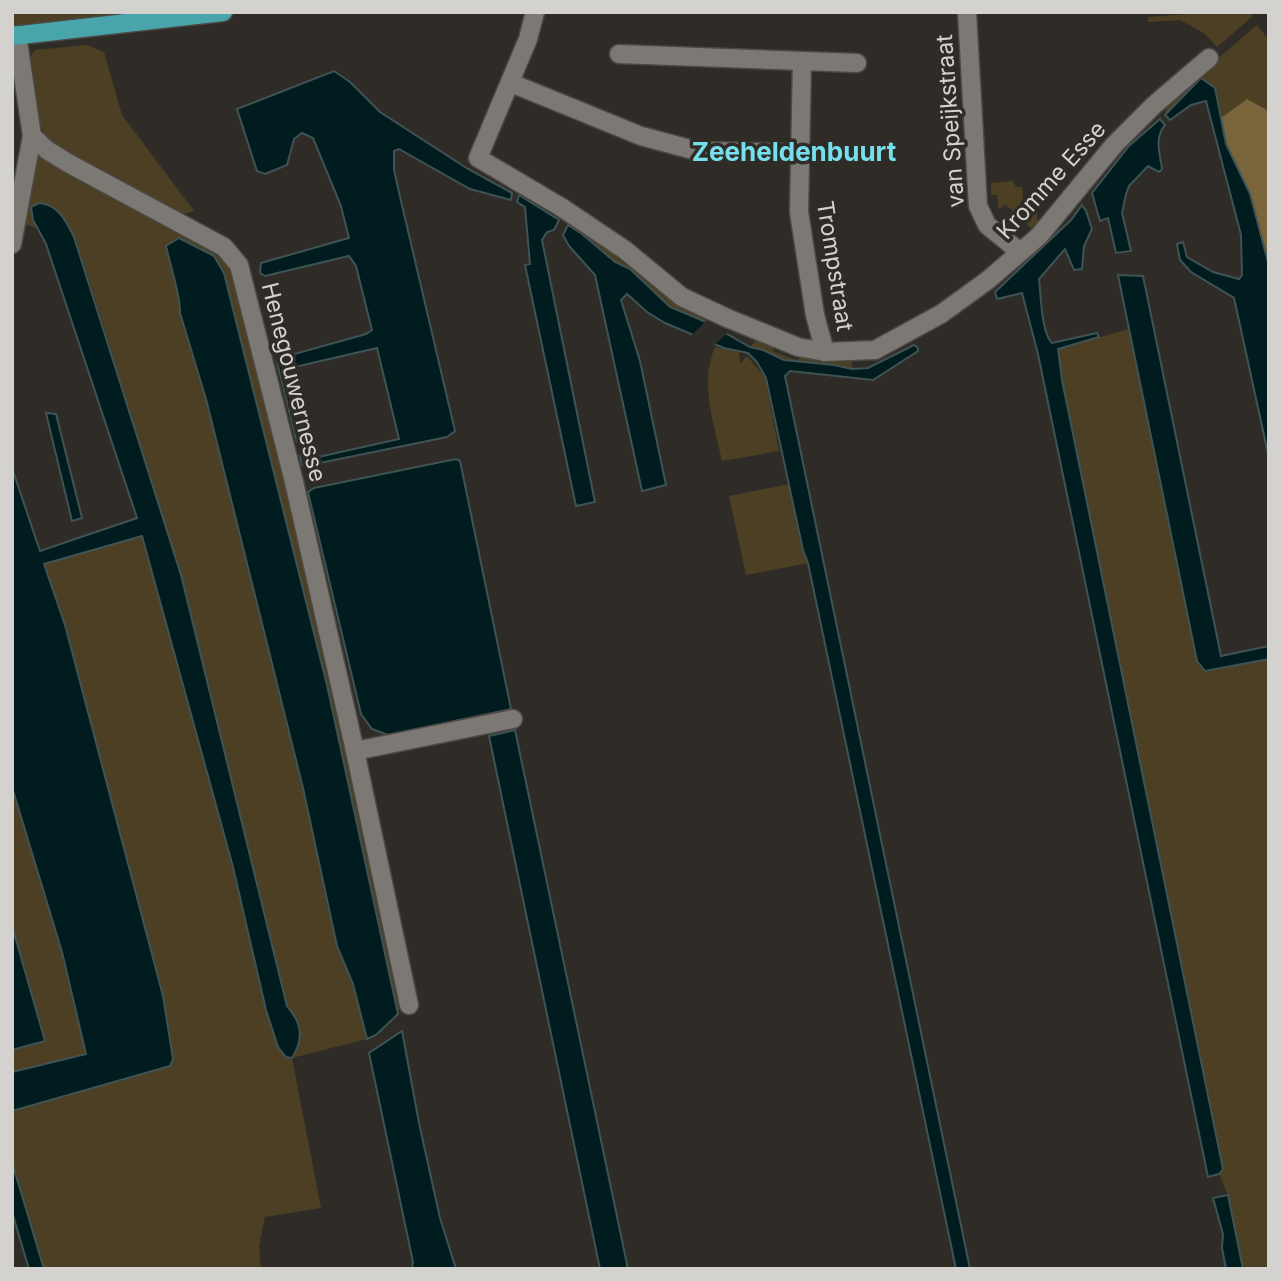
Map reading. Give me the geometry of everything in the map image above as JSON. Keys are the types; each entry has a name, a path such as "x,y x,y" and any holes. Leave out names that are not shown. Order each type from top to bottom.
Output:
{"main road":[{"path":"15,36 223,12"}],"street":[{"path":"535,12 530,35 511,83 631,133 697,151 799,153"},
{"name":"van Speijkstraat","path":"967,12 978,206 987,225 1020,252"},
{"path":"12,244 32,136 15,36"},
{"path":"619,54 857,63"},
{"name":"Kromme Esse","path":"511,83 478,158 561,207 634,256 682,296 798,347 825,352 875,350 941,314 988,280 1039,236 1114,145 1209,58"},
{"name":"Trompstraat","path":"802,62 799,212 825,352"},
{"name":"Henegouwernesse","path":"32,136 47,150 68,163 224,247 239,265 294,482 409,1004"},
{"path":"355,751 513,719"}],"shaded area":[{"path":"12,12 150,12 12,27"},
{"path":"1252,12 1252,17 1217,47 1204,33 1180,20 1148,22 1148,17"},
{"path":"1257,25 1269,40 1269,111 1247,99 1221,118 1215,88 1201,78 1165,115 1167,100"},
{"path":"87,45 104,52 122,115 194,211 181,215 62,153 48,141 40,124 29,59 35,50"},
{"path":"1247,99 1269,111 1269,266 1250,194 1226,144 1221,118"},
{"path":"40,156 219,253 234,274 334,680 401,1004 398,1014 327,685 224,273 214,256 175,287 180,313 206,399 303,788 337,946 352,984 367,1039 292,1058 321,1208 265,1217 259,1246 261,1269 44,1269 12,1162 12,1111 170,1066 173,1059 163,996 65,625 43,564 143,536 233,867 266,1010 272,1027 296,1017 287,1007 181,575 83,261 74,237 33,220 38,229 22,223 33,157"},
{"path":"1013,181 1016,187 1022,187 1024,206 1036,205 1038,223 1032,229 1005,204 1000,209 997,195 991,195 991,183"},
{"path":"571,221 612,247 609,251 626,265 628,261 706,317 705,322 670,307 630,269 615,262 568,225"},
{"path":"1129,329 1197,661 1269,658 1269,1269 1243,1269 1228,1195 1219,1174 1223,1169 1062,380 1058,349"},
{"path":"756,340 772,346 774,352 797,360 803,356 851,361 853,369 782,360 750,347"},
{"path":"715,347 739,352 740,364 747,356 765,377 779,451 722,461 708,389 710,361"},
{"path":"789,484 808,563 746,575 729,496"},
{"path":"12,787 62,952 86,1055 12,1072 12,1050 45,1041 12,926"}],"water":[{"path":"334,71 350,82 380,112 468,169 512,193 511,200 470,189 399,149 394,151 394,170 455,431 447,437 305,466 302,465 300,455 306,453 309,459 399,439 377,348 295,367 290,372 289,381 303,440 297,442 277,362 280,358 372,330 356,266 349,256 265,276 260,273 261,263 349,238 341,206 313,138 302,133 294,139 287,165 265,174 257,171 237,109"},
{"path":"1201,78 1215,88 1226,144 1250,194 1269,266 1269,458 1234,298 1191,272 1180,260 1177,244 1183,242 1187,257 1213,272 1239,279 1242,275 1241,235 1206,101 1191,105 1170,120 1165,115"},
{"path":"1160,119 1165,125 1159,141 1162,169 1159,172 1148,166 1129,186 1122,213 1131,251 1116,253 1108,218 1100,221 1092,193 1129,146"},
{"path":"519,195 559,220 554,230 547,232 542,240 595,502 576,506 525,265 530,264 525,207 517,202"},
{"path":"39,203 56,210 74,237 181,575 287,1006 296,1019 300,1038 292,1058 286,1057 278,1047 266,1010 233,867 142,536 44,564 65,625 163,996 173,1059 170,1066 12,1111 12,1072 86,1054 62,952 12,787 12,468 40,551 137,518 46,244 33,220 31,207"},
{"path":"1082,205 1092,229 1084,246 1082,269 1074,270 1065,249 1039,279 1042,313 1048,338 1052,343 1097,333 1099,337 1058,349 1062,380 1223,1169 1219,1174 1208,1177 1038,354 1022,293 997,299 995,292 1071,220"},
{"path":"568,225 615,262 630,269 670,307 706,322 750,347 784,360 852,369 868,368 914,345 918,348 918,351 873,380 790,371 785,376 970,1269 956,1269 808,563 766,378 748,353 724,348 665,323 647,312 627,294 621,300 640,361 666,485 642,491 595,275 569,246 563,235"},
{"path":"179,238 214,256 224,273 327,685 398,1014 376,1035 367,1039 353,984 337,946 303,788 206,399 180,313 166,246"},
{"path":"1118,275 1143,276 1221,656 1269,646 1269,659 1205,671 1197,661"},
{"path":"46,413 56,414 82,518 72,521"},
{"path":"456,459 460,461 511,709 388,735 372,729 361,714 308,492 314,488"},
{"path":"515,730 628,1269 600,1269 489,736"},
{"path":"12,926 45,1041 12,1050"},
{"path":"402,1031 440,1218 456,1269 412,1269 413,1262 369,1053"},
{"path":"12,1162 44,1269 29,1269 12,1212"},
{"path":"1228,1195 1243,1269 1226,1269 1222,1248 1223,1234 1213,1198"}],"pier":[{"path":"707,320 730,331 713,346 691,336"}],"district":[{"name":"Zeeheldenbuurt","path":"794,152"}]}
